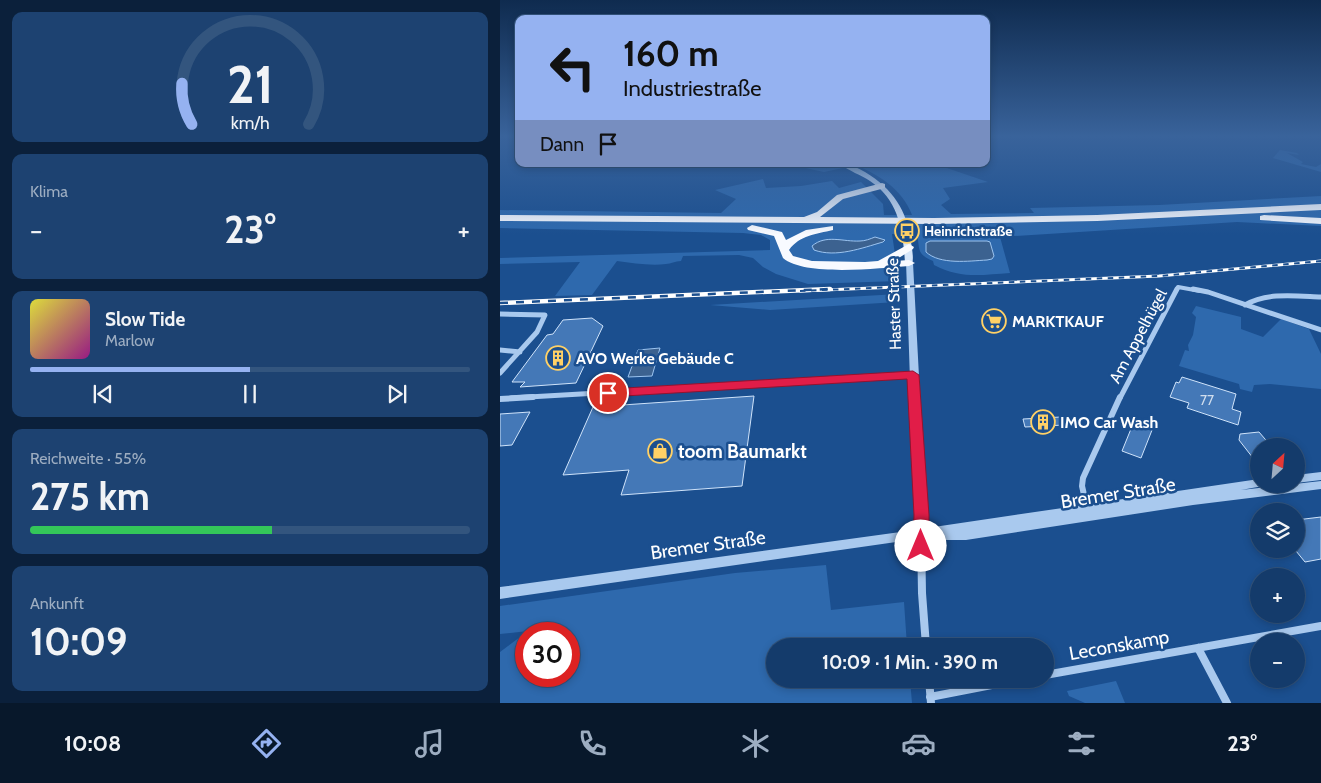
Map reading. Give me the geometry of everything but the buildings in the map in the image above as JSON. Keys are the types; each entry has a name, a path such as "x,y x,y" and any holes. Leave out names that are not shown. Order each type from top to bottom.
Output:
{"highway":[{"path":"780,221 813,217 827,209 840,197 882,186"},
{"path":"832,204 832,208 841,216 875,224"},
{"path":"935,224 1320,208"},
{"path":"1220,217 1320,208"},
{"path":"500,218 875,224 1220,217 1321,221"},
{"path":"500,223 734,226 842,226 875,224"},
{"path":"734,226 768,230 778,234 789,258 811,265 909,263"},
{"path":"784,249 787,243 801,234 842,226"},
{"path":"875,264 895,256 909,247"}],"main road":[{"name":"Haster Straße","path":"852,169 882,186 893,197 901,210 909,247 909,263"}],"street":[{"name":"Haster Straße","path":"909,263 921,534"},
{"name":"Am Appelhügel","path":"1087,508 1082,486 1083,478 1123,391 1178,287 1208,292 1321,330"},
{"path":"1246,304 1255,300 1293,296 1321,297"},
{"path":"500,314 545,315 537,332 500,373"},
{"path":"500,350 520,352"},
{"path":"500,399 913,375"},
{"path":"1305,478 1321,476"},
{"name":"Bremer Straße","path":"500,593 921,534 1159,497 1250,485"},
{"name":"Bremer Straße","path":"921,534 966,535 1202,499 1321,485"},
{"path":"921,534 925,638"},
{"name":"Leconskamp","path":"1054,673 1321,626"},
{"path":"1198,648 1227,703"},
{"path":"931,700 984,688"}],"shaded area":[{"path":"809,169 839,169 824,172"},
{"path":"864,169 949,169 988,182 943,188 950,199 941,205 951,214 1034,213 1030,208 1159,205 1321,196 1321,226 1237,222 1000,237 1010,273 980,275 962,274 934,265 933,261 921,253 917,233 892,234 899,281 808,284 776,274 763,267 753,258 739,255 683,256 681,261 660,265 617,261 592,295 555,296 580,262 500,264 500,258 770,250 770,240 761,235 743,233 500,228 500,210 721,213 736,199 715,190 763,179 766,188 801,186 832,181 839,188 861,182 883,204 884,215 912,215 896,190"},
{"path":"1310,169 1321,169 1321,172"},
{"path":"875,237 885,240 840,253 814,250 812,246 817,242 829,239 862,241"},
{"path":"930,241 987,241 990,242 994,256 992,259 987,260 947,261 926,252 926,243"},
{"path":"898,294 897,302 770,310 710,305"},
{"path":"1196,306 1241,317 1241,329 1263,337 1281,319 1309,329 1321,354 1321,389 1270,384 1254,385 1252,392 1240,389 1239,384 1179,366 1185,350 1189,351 1188,345 1193,335 1196,317 1192,313"},
{"path":"660,348 652,376 628,377 638,350"},
{"path":"826,565 831,610 904,602 906,638 766,638 766,688 911,688 912,703 500,703 500,652 515,641 515,687 580,687 580,622 515,622 515,632 500,634 500,606 735,573"},
{"path":"1116,681 1125,703 1085,703 1069,696 1067,691"}],"railway":[{"path":"800,291 1159,276 1321,261"},
{"path":"500,303 830,289"}],"place":[{"name":"Heinrichstraße","path":"907,231"},
{"name":"MARKTKAUF","path":"994,321"},
{"name":"AVO Werke Gebäude C","path":"558,358"},
{"name":"IMO Car Wash","path":"1043,422"},
{"name":"toom Baumarkt","path":"660,451"}],"route":[{"path":"608,393 913,375 922,515 921,546"}]}
